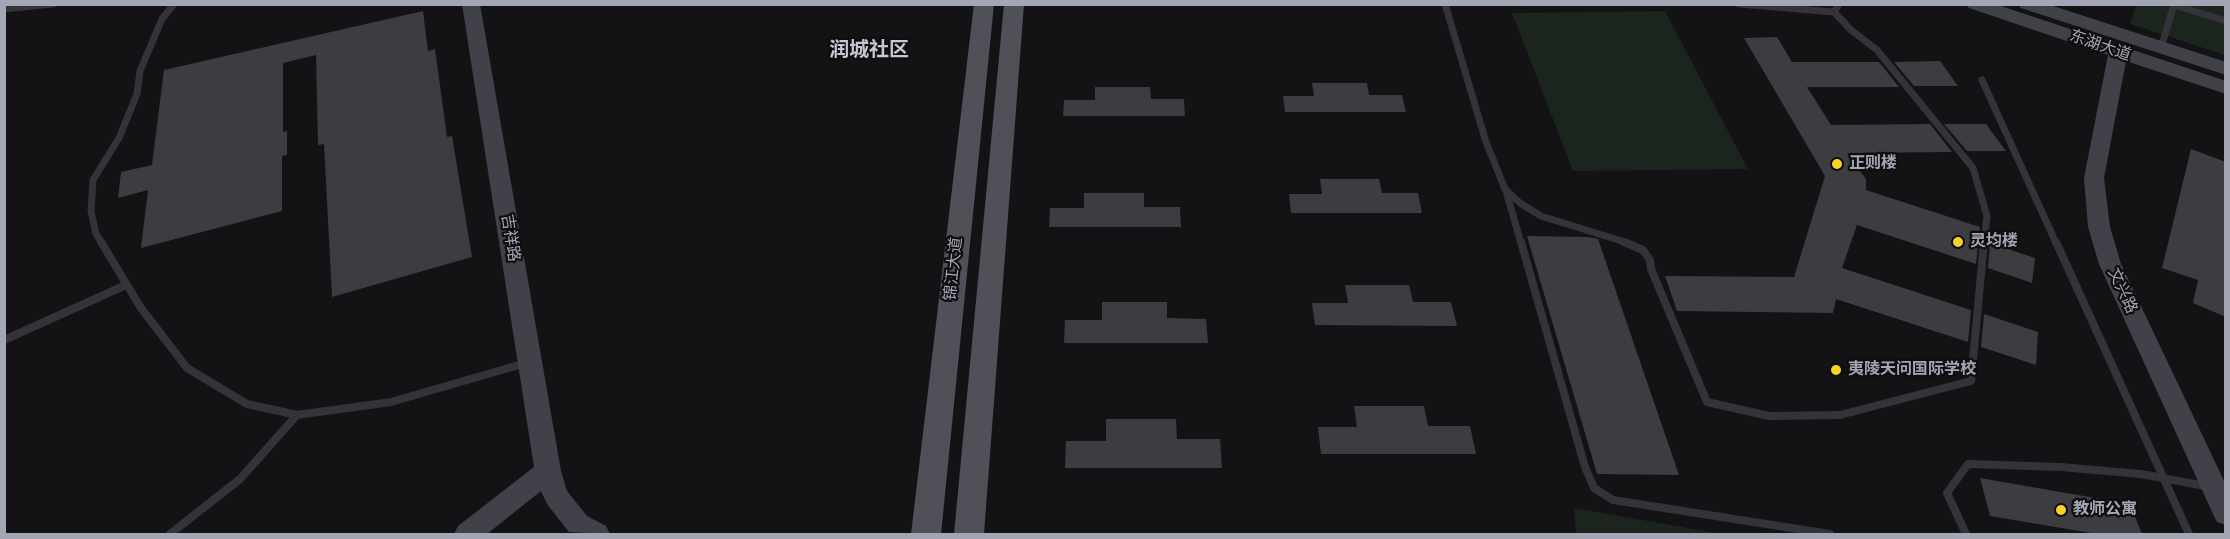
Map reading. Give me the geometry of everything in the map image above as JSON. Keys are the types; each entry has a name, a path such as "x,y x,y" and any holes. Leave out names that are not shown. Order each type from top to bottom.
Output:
{"main road":[{"name":"锦江大道","path":"926,534 984,4"},
{"path":"969,534 1014,4"}],"street":[{"name":"吉祥路","path":"471,4 548,471 556,496 578,524 597,534"},
{"name":"东湖大道","path":"1975,4 2226,88"},
{"name":"东湖大道","path":"2027,4 2226,69"},
{"name":"文兴路","path":"2118,52 2094,178 2098,227 2110,264 2226,513"},
{"path":"467,534 548,471"}],"lane":[{"path":"4,9 53,4"},
{"path":"174,4 162,19 140,71 137,94 119,138 93,180 91,211 96,234 126,285 187,368 248,404 297,415 391,402 530,362"},
{"path":"1445,4 1486,142 1505,189 1585,467 1594,488 1613,500 1830,534"},
{"path":"1505,189 1520,203 1541,216 1571,227 1615,238 1643,250 1650,260 1655,279 1707,402 1769,416 1840,415 1971,381 1987,216 1973,168 1877,50 1851,30 1836,8 1739,4"},
{"path":"2161,48 2174,5 2226,21"},
{"path":"1982,80 2189,534"},
{"path":"4,340 126,285"},
{"path":"170,534 240,479 297,415"},
{"path":"1966,534 1947,493 1968,464 2061,466 2214,488"}],"shaded area":[{"path":"2136,5 2225,5 2225,55 2130,24"},
{"path":"1665,11 1748,169 1573,171 1512,13"},
{"path":"1574,508 1722,534 1576,534"}],"building":[{"path":"423,11 428,51 435,49 447,137 452,136 472,257 332,297 324,144 318,145 316,55 283,63 283,132 287,131 287,155 282,156 282,211 141,248 148,190 118,198 121,172 152,165 164,70"},
{"path":"1777,37 1792,62 1879,62 1899,87 1807,87 1831,125 1930,124 1952,152 1847,153 1866,179 1866,190 1980,227 1976,264 1857,225 1842,268 1971,310 1968,342 1836,299 1833,313 1677,311 1665,276 1794,277 1825,176 1744,38"},
{"path":"1940,61 1958,86 1914,86 1894,62"},
{"path":"1312,83 1367,83 1369,95 1402,95 1406,112 1285,112 1283,96 1314,96"},
{"path":"1095,87 1150,87 1151,99 1184,99 1185,116 1063,116 1064,100 1095,100"},
{"path":"1944,124 1986,124 2006,151 1967,151"},
{"path":"2191,149 2226,162 2226,317 2193,303 2198,280 2162,268"},
{"path":"1320,179 1379,179 1382,193 1418,193 1422,213 1291,213 1289,194 1322,194"},
{"path":"1084,193 1144,193 1144,207 1180,207 1181,227 1049,227 1050,208 1084,208"},
{"path":"1991,231 2007,236 2005,248 2035,258 2032,283 1988,268"},
{"path":"1527,236 1598,239 1679,475 1597,474"},
{"path":"1345,285 1409,285 1413,302 1451,302 1457,326 1315,325 1312,303 1348,303"},
{"path":"1102,302 1167,302 1167,318 1206,319 1208,343 1064,343 1065,320 1102,320"},
{"path":"1984,314 2038,332 2036,365 1981,347"},
{"path":"1354,406 1424,406 1428,426 1470,426 1476,454 1321,454 1318,427 1357,427"},
{"path":"1106,419 1176,419 1177,439 1220,439 1222,468 1065,468 1066,441 1106,441"},
{"name":"教师公寓","path":"1980,478 2130,504 2142,534 2097,534 1990,516"}],"place":[{"name":"正则楼","path":"1837,164"},
{"name":"灵均楼","path":"1958,242"},
{"name":"夷陵天问国际学校","path":"1836,370"},
{"name":"教师公寓","path":"2061,510"}],"district":[{"name":"润城社区","path":"869,51"}]}
